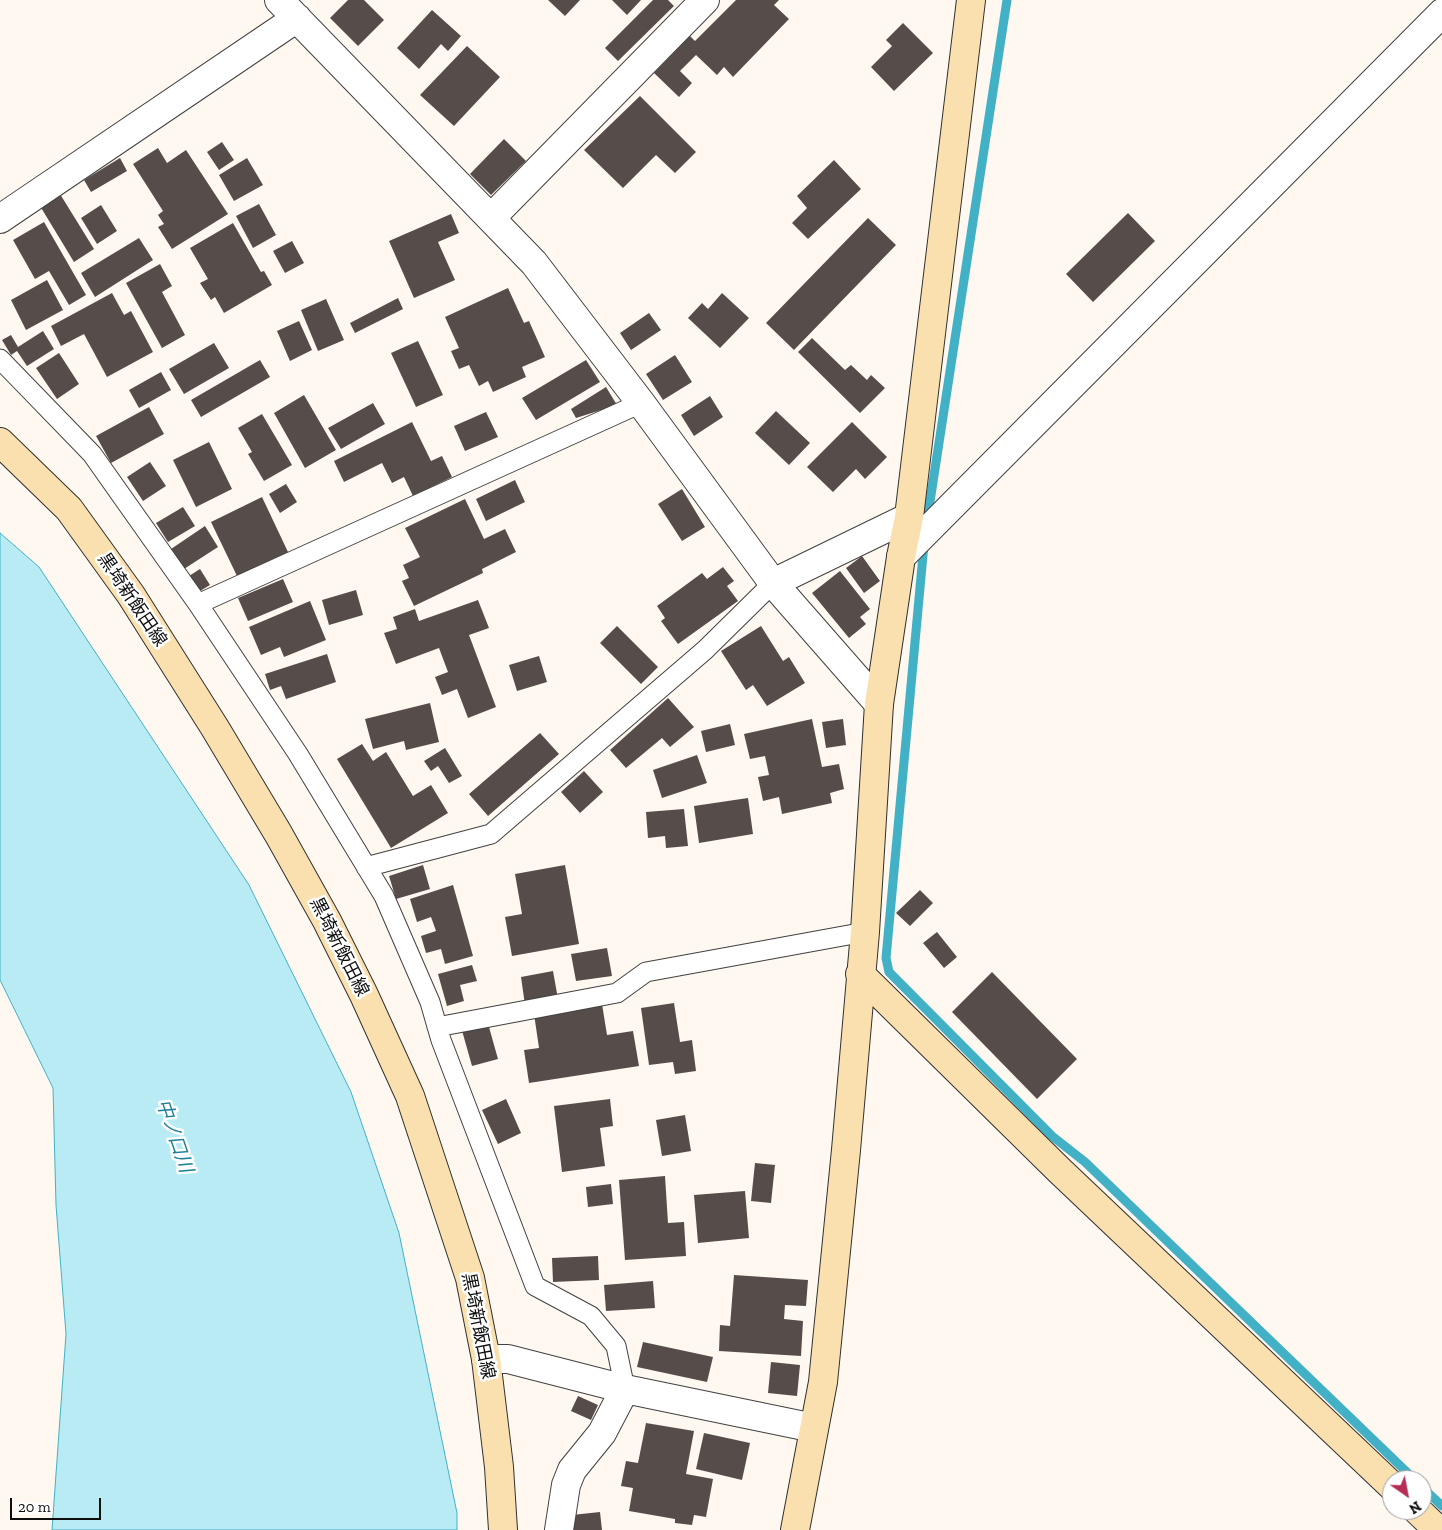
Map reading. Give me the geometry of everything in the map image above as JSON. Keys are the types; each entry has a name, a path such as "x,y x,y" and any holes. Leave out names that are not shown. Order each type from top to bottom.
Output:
{"street":[{"path":"491,218 705,0"},
{"path":"795,1530 824,1373 865,932 879,704 901,557 909,517 971,0"},
{"path":"0,219 288,9 534,263 641,403 773,583 879,704"},
{"path":"901,557 1442,13"},
{"name":"黒埼新飯田線","path":"0,442 69,509 131,595 215,728 279,835 327,921 364,995 410,1096 470,1278 486,1359 499,1467 503,1530"},
{"path":"773,583 909,517"},
{"path":"860,974 1059,1170 1382,1477"},
{"path":"486,1359 508,1359 625,1388 814,1428"},
{"path":"559,1530 566,1485 572,1470 602,1433 625,1388"},
{"path":"1428,1520 1438,1530"}],"lane":[{"path":"0,359 92,454 198,604 298,754 384,896 430,1002 437,1027 535,1286 591,1316 616,1346 625,1388"},
{"path":"198,604 641,403"},
{"path":"366,867 491,834 705,650 773,583"},
{"path":"437,1027 617,993 646,972 865,932"}],"water":[{"name":"中ノ口川","path":"0,533 39,567 249,885 351,1092 399,1233 457,1513 457,1530 52,1530 66,1334 56,1205 53,1088 0,980"}],"building":[{"path":"348,0 364,0 384,20 358,46 330,18"},
{"path":"548,0 580,0 565,16"},
{"path":"612,0 641,0 627,15"},
{"path":"653,0 668,0 674,6 618,61 605,48"},
{"path":"736,0 779,0 774,5 789,19 733,77 724,67 717,75 696,55 680,71 692,83 679,97 654,73 690,36 695,41"},
{"path":"432,10 461,36 448,51 441,44 419,69 397,48"},
{"path":"903,23 933,53 894,91 871,67 892,46 886,40"},
{"path":"467,46 500,77 454,126 420,95"},
{"path":"640,96 696,152 675,173 656,155 623,188 584,150"},
{"path":"504,139 526,161 491,195 470,174"},
{"path":"222,142 234,160 219,170 207,152"},
{"path":"158,148 167,163 186,150 228,214 172,249 158,227 164,224 158,215 163,211 133,164"},
{"path":"120,158 127,171 91,192 84,180"},
{"path":"247,158 263,185 234,201 219,175"},
{"path":"834,160 861,189 808,239 792,223 807,208 797,196"},
{"path":"60,194 94,249 74,262 40,206"},
{"path":"259,204 276,235 253,248 236,216"},
{"path":"101,205 117,231 97,244 81,218"},
{"path":"1128,213 1155,241 1093,302 1066,274"},
{"path":"451,214 459,233 438,242 455,280 414,298 389,241"},
{"path":"868,218 896,245 794,350 766,323"},
{"path":"44,222 86,295 69,305 49,271 35,279 13,240"},
{"path":"233,223 261,272 264,271 272,285 224,313 215,297 211,300 200,283 208,279 190,248"},
{"path":"139,238 153,260 95,297 81,273"},
{"path":"292,241 304,263 285,273 273,251"},
{"path":"160,264 172,286 162,292 185,335 162,348 126,283"},
{"path":"47,280 63,310 26,330 11,300"},
{"path":"508,288 524,323 529,321 545,357 522,367 526,377 493,392 488,381 479,386 469,365 459,369 451,351 459,348 445,317"},
{"path":"112,293 124,315 131,311 153,352 107,377 84,334 61,346 51,326"},
{"path":"722,293 749,318 720,348 688,318 702,303 708,309"},
{"path":"398,298 403,309 355,333 350,323"},
{"path":"326,299 344,340 318,351 301,310"},
{"path":"649,313 661,330 631,350 620,333"},
{"path":"299,321 312,350 290,361 277,331"},
{"path":"43,331 54,349 27,366 17,351 11,355 2,340 11,335 18,347"},
{"path":"812,338 845,370 851,365 867,380 871,375 885,388 860,413 798,352"},
{"path":"418,341 443,395 416,407 391,353"},
{"path":"214,343 229,368 184,394 169,369"},
{"path":"59,353 79,384 57,399 36,368"},
{"path":"675,355 692,382 663,400 646,374"},
{"path":"260,360 270,377 201,417 191,400"},
{"path":"586,360 600,382 536,420 522,398"},
{"path":"161,372 171,390 139,408 129,390"},
{"path":"606,387 617,405 576,418 571,409"},
{"path":"304,395 336,450 305,468 274,413"},
{"path":"710,396 723,417 694,436 681,415"},
{"path":"373,403 385,424 341,449 328,428"},
{"path":"149,407 164,434 111,463 96,436"},
{"path":"776,411 810,443 789,465 755,433"},
{"path":"486,412 498,437 465,451 454,426"},
{"path":"262,414 292,465 264,481 248,454 252,452 238,428"},
{"path":"412,422 431,461 442,456 452,477 413,496 404,477 392,483 382,463 344,482 334,461"},
{"path":"852,422 887,457 865,479 856,469 833,492 807,467"},
{"path":"209,442 232,489 196,507 173,460"},
{"path":"150,462 166,486 143,501 127,477"},
{"path":"515,480 525,502 486,521 476,499"},
{"path":"286,484 297,502 280,513 269,494"},
{"path":"682,489 705,527 682,541 658,504"},
{"path":"262,497 288,552 237,576 211,522"},
{"path":"465,499 484,539 505,529 516,552 482,569 483,573 414,606 402,581 409,578 403,565 420,557 405,528"},
{"path":"183,507 195,526 168,542 156,523"},
{"path":"205,526 218,547 184,569 171,549"},
{"path":"862,556 880,581 864,593 846,568"},
{"path":"723,567 734,581 727,586 738,601 678,644 661,621 665,618 657,606 702,573 707,579"},
{"path":"200,569 210,585 200,591 189,576"},
{"path":"840,571 870,609 860,617 866,624 849,638 812,593"},
{"path":"283,579 293,602 248,621 238,598"},
{"path":"356,590 363,615 329,625 322,600"},
{"path":"478,600 489,628 469,635 496,707 468,718 457,689 442,695 435,677 448,672 439,648 396,664 384,633 397,629 393,617 415,609 419,621"},
{"path":"310,601 326,640 284,657 280,647 261,655 249,627"},
{"path":"617,626 658,667 641,684 600,643"},
{"path":"761,626 783,661 789,657 805,683 767,706 753,685 746,690 721,651"},
{"path":"327,654 336,682 286,699 281,686 270,690 265,674"},
{"path":"539,656 547,682 517,691 509,665"},
{"path":"668,698 694,727 670,747 662,738 626,768 610,750"},
{"path":"430,703 439,742 406,750 404,741 373,749 365,719"},
{"path":"812,719 822,767 839,764 844,789 830,793 832,803 782,814 779,797 763,801 758,777 769,775 765,756 750,759 744,734"},
{"path":"843,719 846,745 826,748 822,722"},
{"path":"730,724 735,745 706,752 701,731"},
{"path":"540,733 559,754 488,816 469,794"},
{"path":"362,744 373,761 386,752 413,796 431,785 448,813 391,848 337,759"},
{"path":"445,748 462,776 449,783 438,766 431,771 424,761"},
{"path":"697,755 707,783 662,798 653,770"},
{"path":"584,771 603,792 580,813 561,792"},
{"path":"748,798 753,834 699,843 694,806"},
{"path":"684,809 688,846 666,848 665,836 648,838 646,812"},
{"path":"423,865 430,889 396,899 389,876"},
{"path":"565,865 579,944 512,956 505,917 522,914 515,874"},
{"path":"453,885 473,956 445,964 441,949 426,953 421,936 436,931 431,917 417,922 410,899"},
{"path":"920,890 933,903 910,926 896,913"},
{"path":"937,932 957,957 944,968 923,943"},
{"path":"607,948 612,976 576,981 571,954"},
{"path":"472,965 477,981 460,985 464,1001 447,1006 438,974"},
{"path":"553,971 558,999 525,1005 521,977"},
{"path":"992,972 1077,1059 1037,1099 952,1012"},
{"path":"674,1003 680,1042 692,1040 696,1071 675,1074 673,1062 649,1065 641,1008"},
{"path":"602,1004 607,1035 633,1031 639,1066 529,1083 524,1050 539,1048 534,1014"},
{"path":"487,1020 498,1059 472,1066 461,1027"},
{"path":"506,1099 521,1133 498,1144 482,1110"},
{"path":"610,1099 613,1126 600,1128 605,1166 562,1172 554,1106"},
{"path":"685,1115 691,1151 662,1156 656,1120"},
{"path":"755,1163 775,1165 771,1203 751,1201"},
{"path":"665,1176 668,1223 684,1222 686,1256 625,1260 619,1180"},
{"path":"611,1184 613,1204 588,1207 586,1187"},
{"path":"745,1191 749,1238 698,1243 694,1195"},
{"path":"598,1256 599,1280 553,1282 552,1258"},
{"path":"734,1275 808,1280 806,1306 785,1305 784,1319 803,1321 801,1356 719,1351 720,1325 730,1326"},
{"path":"653,1281 655,1308 606,1311 604,1285"},
{"path":"643,1342 713,1357 707,1382 637,1367"},
{"path":"771,1362 800,1365 797,1396 768,1393"},
{"path":"578,1396 598,1405 591,1420 571,1411"},
{"path":"646,1423 694,1431 686,1474 713,1479 706,1517 694,1515 692,1525 675,1523 675,1519 629,1511 633,1488 621,1486 626,1461 638,1463"},
{"path":"704,1433 750,1443 742,1480 696,1469"},
{"path":"600,1512 602,1530 574,1530 572,1515"}],"waterway":[{"path":"927,521 1007,0"},
{"path":"924,544 886,958 889,972 1052,1136 1085,1162 1405,1470"},
{"path":"1432,1496 1442,1506"}]}
